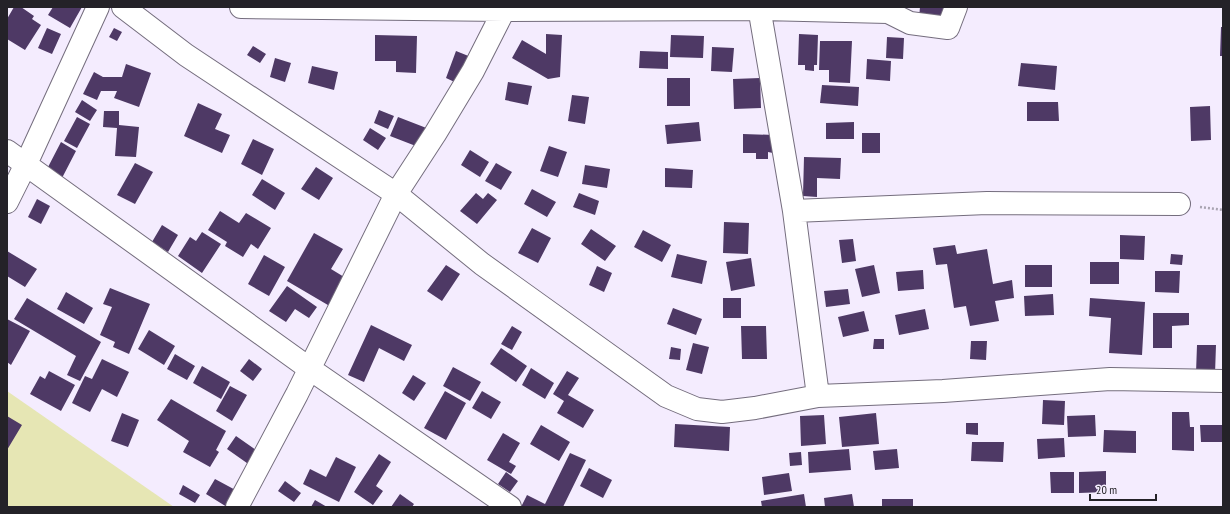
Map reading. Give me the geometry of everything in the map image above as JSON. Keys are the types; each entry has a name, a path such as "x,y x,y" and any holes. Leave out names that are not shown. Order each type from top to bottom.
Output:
{"street":[{"path":"7,202 98,7"},
{"path":"123,7 186,55 396,194 482,264 666,396 697,409 722,412 755,408 818,396 943,391 1110,379 1223,381"},
{"path":"241,7 504,10 759,8 888,12 910,23 948,28 956,7"},
{"path":"759,8 794,211 818,396"},
{"path":"237,507 310,369 396,194 436,134 473,71 504,10"},
{"path":"7,152 26,164 310,369 510,507"},
{"path":"794,211 987,203 1178,204"}],"green space":[{"path":"7,391 174,507 7,507"}],"building":[{"path":"14,7 21,7 34,16 32,19 41,25 25,50 7,39 7,19"},
{"path":"53,7 82,7 70,28 48,15"},
{"path":"920,7 950,7 950,20 919,18"},
{"path":"1221,27 1223,27 1223,56 1220,56"},
{"path":"47,28 61,34 52,54 38,48"},
{"path":"114,28 122,32 117,41 109,37"},
{"path":"546,34 562,35 560,77 548,79 512,58 522,40 546,54"},
{"path":"799,34 818,35 817,65 814,65 814,71 805,70 805,65 798,65"},
{"path":"375,35 417,36 416,73 396,72 396,61 375,61"},
{"path":"671,35 704,36 703,58 670,57"},
{"path":"887,37 904,38 903,59 886,58"},
{"path":"820,41 852,41 850,83 829,82 829,70 819,70"},
{"path":"253,46 266,54 260,63 247,55"},
{"path":"712,47 734,48 732,72 711,71"},
{"path":"456,51 471,57 461,85 446,78"},
{"path":"640,51 668,52 668,69 639,68"},
{"path":"275,58 291,63 285,82 270,77"},
{"path":"867,59 891,61 890,81 866,79"},
{"path":"1021,63 1057,66 1055,90 1018,86"},
{"path":"126,64 151,73 139,107 114,98 117,91 101,91 97,100 83,94 94,72 103,77 122,77"},
{"path":"312,66 338,72 334,90 308,83"},
{"path":"667,78 690,78 690,106 667,106"},
{"path":"760,78 761,108 734,109 733,79"},
{"path":"508,82 532,86 528,105 505,100"},
{"path":"822,85 859,87 858,106 820,103"},
{"path":"572,95 589,97 585,124 568,121"},
{"path":"82,100 97,110 90,121 75,112"},
{"path":"1027,102 1058,102 1059,121 1027,121"},
{"path":"198,103 222,114 215,129 230,135 222,153 184,136"},
{"path":"1210,106 1211,140 1191,141 1190,107"},
{"path":"379,110 394,116 388,129 374,123"},
{"path":"104,111 119,111 119,125 139,127 136,157 115,156 117,128 103,127"},
{"path":"77,117 90,124 77,148 64,141"},
{"path":"398,117 429,129 421,148 390,136"},
{"path":"699,122 701,141 667,144 665,125"},
{"path":"854,122 854,139 826,139 826,123"},
{"path":"370,128 386,138 378,150 363,140"},
{"path":"862,133 880,133 880,153 862,153"},
{"path":"743,134 774,135 773,153 768,152 768,159 756,159 756,153 743,153"},
{"path":"253,139 274,149 262,175 241,164"},
{"path":"61,142 76,151 62,178 47,169"},
{"path":"549,146 567,152 558,177 540,171"},
{"path":"470,150 489,162 480,177 461,165"},
{"path":"804,157 841,158 840,179 817,178 817,197 803,196"},
{"path":"135,163 153,172 135,204 117,195"},
{"path":"496,163 512,172 501,190 485,181"},
{"path":"585,165 610,169 607,188 582,184"},
{"path":"316,167 333,178 319,200 301,189"},
{"path":"665,168 693,170 692,188 665,187"},
{"path":"262,179 285,193 275,210 252,195"},
{"path":"532,189 556,202 547,217 524,204"},
{"path":"476,193 483,199 488,193 497,200 477,224 460,211"},
{"path":"579,193 599,201 595,215 573,207"},
{"path":"37,199 50,206 41,224 28,217"},
{"path":"220,211 239,223 246,213 271,228 258,249 251,244 243,257 225,246 227,242 208,230"},
{"path":"724,222 749,223 748,254 723,253"},
{"path":"162,225 178,235 168,252 152,242"},
{"path":"532,228 551,238 538,263 518,253"},
{"path":"591,229 616,246 605,261 581,244"},
{"path":"643,230 671,245 662,262 634,247"},
{"path":"202,232 221,244 202,273 178,256 190,237 196,241"},
{"path":"314,233 343,249 331,269 349,280 333,308 287,281"},
{"path":"1120,235 1145,236 1144,260 1120,259"},
{"path":"853,239 856,261 842,263 839,240"},
{"path":"955,245 957,254 987,249 993,284 1012,280 1014,298 995,301 999,321 970,326 966,306 954,308 947,264 936,265 933,248"},
{"path":"7,251 37,269 25,287 7,276"},
{"path":"677,254 707,261 702,284 671,277"},
{"path":"1171,254 1183,255 1182,265 1170,264"},
{"path":"264,255 285,267 269,296 248,284"},
{"path":"751,258 755,286 731,291 726,262"},
{"path":"1090,262 1119,262 1119,284 1090,284"},
{"path":"446,265 460,274 442,301 427,291"},
{"path":"874,265 880,293 862,297 855,269"},
{"path":"1025,265 1052,265 1052,287 1025,287"},
{"path":"597,266 612,273 604,292 589,285"},
{"path":"923,270 924,289 898,291 896,272"},
{"path":"1155,271 1180,271 1179,293 1155,292"},
{"path":"287,286 317,307 309,318 295,309 286,322 269,311"},
{"path":"110,288 150,304 129,354 113,347 115,342 100,335 112,307 103,304"},
{"path":"848,289 850,304 826,307 824,291"},
{"path":"66,292 93,308 84,324 57,309"},
{"path":"1053,294 1054,315 1025,316 1024,296"},
{"path":"27,298 101,342 80,381 67,375 76,356 14,319"},
{"path":"723,298 741,298 741,318 723,318"},
{"path":"1090,298 1145,302 1142,355 1109,353 1111,318 1089,316"},
{"path":"673,308 702,319 696,335 667,324"},
{"path":"925,309 929,329 899,335 895,315"},
{"path":"864,311 869,331 843,337 838,317"},
{"path":"1153,313 1189,313 1189,325 1172,326 1172,348 1153,348"},
{"path":"7,319 30,331 11,365 7,362"},
{"path":"371,325 412,345 404,361 379,348 364,382 348,375"},
{"path":"512,326 522,332 512,350 501,344"},
{"path":"741,326 766,326 767,359 742,359"},
{"path":"149,330 175,346 164,365 138,349"},
{"path":"874,339 884,339 884,349 873,349"},
{"path":"971,341 987,341 986,360 970,359"},
{"path":"693,343 709,347 702,374 686,370"},
{"path":"1197,345 1216,345 1215,374 1196,373"},
{"path":"671,347 681,349 680,360 669,359"},
{"path":"501,348 527,366 516,382 490,364"},
{"path":"175,354 195,366 187,380 167,369"},
{"path":"102,359 129,372 117,397 102,389 90,412 72,403 85,376 92,379"},
{"path":"249,359 262,369 253,381 240,371"},
{"path":"202,366 230,382 221,399 193,383"},
{"path":"453,367 481,382 470,401 443,386"},
{"path":"531,368 554,383 545,399 522,385"},
{"path":"49,371 75,385 61,411 30,394 40,376 45,379"},
{"path":"567,371 579,378 568,395 594,410 583,428 557,413 564,401 553,394"},
{"path":"413,375 426,383 414,401 402,393"},
{"path":"230,386 247,395 232,421 216,411"},
{"path":"445,391 466,403 446,440 424,428"},
{"path":"482,391 501,402 491,419 472,408"},
{"path":"171,399 226,431 216,450 219,452 210,467 183,452 189,441 157,420"},
{"path":"1043,400 1065,401 1064,425 1042,424"},
{"path":"1172,412 1189,412 1190,427 1194,427 1194,451 1172,450"},
{"path":"122,413 139,420 128,447 111,441"},
{"path":"876,413 879,444 842,447 839,417"},
{"path":"824,415 826,444 801,446 800,416"},
{"path":"1095,415 1096,436 1068,437 1067,416"},
{"path":"7,416 22,425 7,450"},
{"path":"966,423 978,423 978,435 966,434"},
{"path":"675,424 730,427 729,451 674,447"},
{"path":"541,425 570,442 559,461 530,444"},
{"path":"1200,425 1223,425 1223,442 1201,442"},
{"path":"1104,430 1136,431 1136,453 1103,452"},
{"path":"503,433 520,443 509,462 516,466 511,474 487,460"},
{"path":"236,436 263,455 254,468 227,449"},
{"path":"1064,438 1065,457 1038,459 1037,439"},
{"path":"972,442 1004,442 1003,462 971,461"},
{"path":"849,449 851,470 809,473 808,452"},
{"path":"897,449 899,468 875,470 873,451"},
{"path":"801,452 802,465 790,466 789,453"},
{"path":"570,453 586,460 563,507 521,507 527,495 545,504"},
{"path":"379,454 391,462 376,486 383,491 373,505 354,492"},
{"path":"336,457 356,467 339,502 303,484 310,469 326,477"},
{"path":"589,468 612,480 603,498 580,486"},
{"path":"1106,471 1106,492 1079,493 1079,472"},
{"path":"506,472 518,481 510,492 498,484"},
{"path":"1050,472 1074,472 1074,493 1051,493"},
{"path":"789,473 792,491 764,495 762,477"},
{"path":"215,479 241,493 227,507 206,494"},
{"path":"285,481 301,493 294,502 278,491"},
{"path":"183,485 200,495 195,503 179,494"},
{"path":"400,494 414,504 412,507 391,507"},
{"path":"804,494 806,507 762,507 761,501"},
{"path":"852,494 854,507 825,507 824,498"},
{"path":"882,499 913,499 913,507 882,507"},
{"path":"315,500 327,507 311,507"}]}
